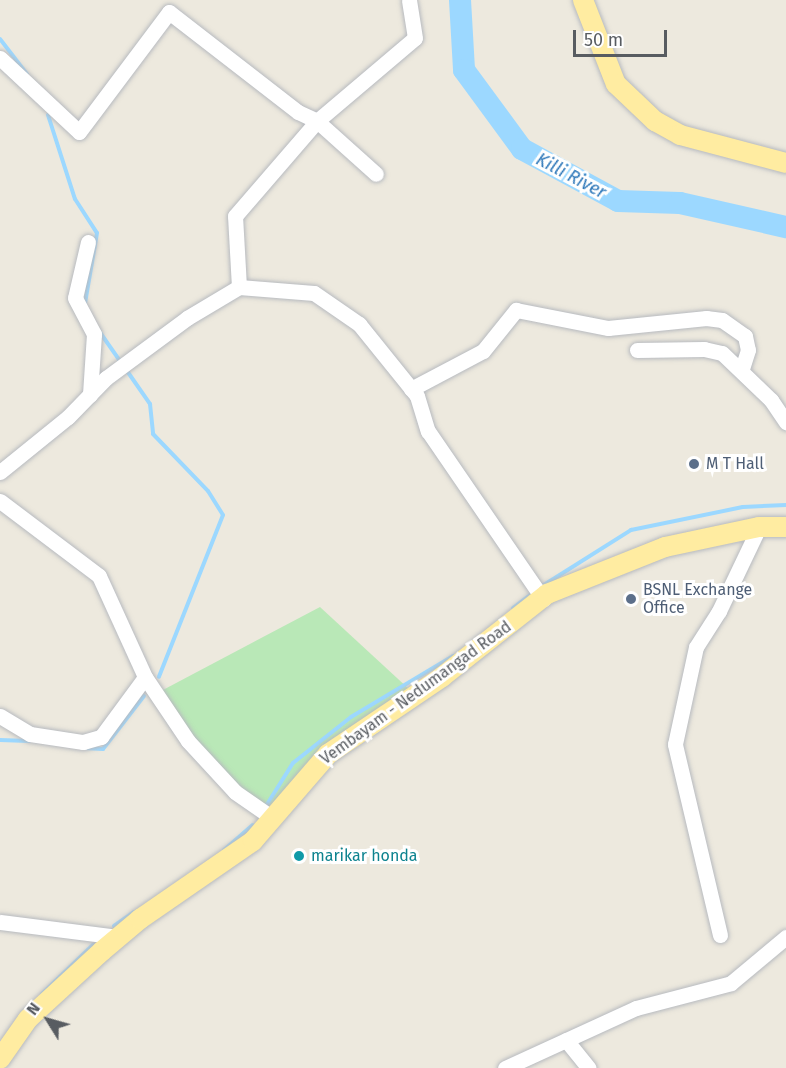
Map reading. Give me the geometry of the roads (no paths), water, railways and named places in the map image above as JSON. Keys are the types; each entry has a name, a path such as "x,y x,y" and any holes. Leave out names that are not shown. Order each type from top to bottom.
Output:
{"main road":[{"path":"586,1 616,84 655,121 680,135 786,163"},
{"name":"Vembayam - Nedumangad Road","path":"0,1059 28,1019 118,937 252,841 274,819 328,754 442,677 543,599 579,579 665,547 759,527 786,527"}],"street":[{"path":"239,286 235,216 317,121 415,38 409,0"},
{"path":"0,58 79,132 170,12 298,112 317,121 376,174"},
{"path":"88,242 75,298 94,334 90,394"},
{"path":"0,472 90,394 105,378 131,362 187,318 239,286 314,293 360,324 411,389 428,430 543,599"},
{"path":"411,389 483,351 516,310 608,328 722,320 745,336 748,350 742,368"},
{"path":"637,350 704,349 723,353 742,368 786,422"},
{"path":"0,501 99,576 145,677 188,741 235,792 274,819"},
{"path":"720,935 675,744 696,647 719,611 759,527"},
{"path":"0,716 30,734 83,742 101,736 145,677"},
{"path":"0,922 118,937"},
{"path":"505,1068 636,1008 731,983 786,937"},
{"path":"566,1040 589,1068"}],"waterway":[{"name":"Killi River","path":"460,0 464,70 522,149 618,201 680,203 786,227"},
{"path":"0,39 27,74"},
{"path":"48,115 75,199 97,233 85,303"},
{"path":"99,331 121,362"},
{"path":"125,368 150,404 153,434 208,491 223,515 159,677"},
{"path":"539,588 631,530 743,507 786,505"},
{"path":"513,608 533,593"},
{"path":"266,806 293,763 351,717 453,656"},
{"path":"84,748 103,749 144,696"},
{"path":"0,740 29,741"},
{"path":"224,850 253,825"},
{"path":"114,926 134,912"},
{"path":"42,994 93,945"}],"place":[{"name":"M T Hall","path":"694,464"},
{"name":"BSNL Exchange Office","path":"631,599"},
{"name":"marikar honda","path":"299,856"}]}
